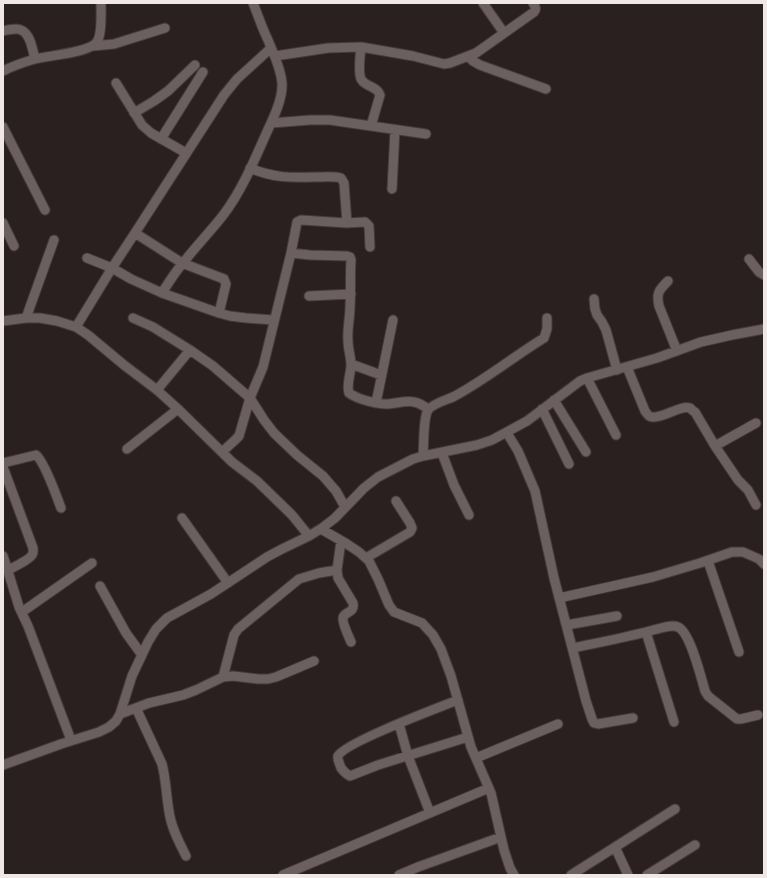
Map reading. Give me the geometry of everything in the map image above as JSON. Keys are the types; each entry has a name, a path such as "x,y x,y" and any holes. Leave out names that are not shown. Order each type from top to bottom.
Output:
{"street":[{"path":"3,71 35,59 85,50 93,46 98,41 100,34 101,3"},
{"path":"162,293 172,276 224,214 235,197 272,123 282,92 282,81 273,52 253,3"},
{"path":"483,3 504,33"},
{"path":"76,327 112,268 224,95 237,79 273,52 361,47 413,56 444,64 450,63 468,56 486,46 534,12 536,8 533,3"},
{"path":"93,46 114,44 165,28"},
{"path":"3,31 16,29 23,30 27,34 30,41 35,59"},
{"path":"361,47 361,79 378,90 380,95 371,126"},
{"path":"468,56 480,65 546,89"},
{"path":"134,113 168,91 195,65"},
{"path":"161,139 203,72"},
{"path":"116,83 142,125 151,133 186,153"},
{"path":"272,123 330,120 426,134"},
{"path":"3,127 46,210"},
{"path":"392,189 395,130"},
{"path":"250,168 272,176 341,178 344,183 347,223"},
{"path":"222,452 239,436 250,398 263,367 291,253 297,222 301,220 347,223 365,222 369,229 370,247"},
{"path":"3,223 14,246"},
{"path":"135,234 182,263 224,279 226,282 219,313"},
{"path":"26,318 54,240"},
{"path":"291,253 350,257 351,294 348,341 352,364 348,385 350,393 376,403 385,404 414,402 428,409"},
{"path":"87,258 112,268 131,279 162,293 219,313 230,316 274,320"},
{"path":"749,259 759,272 764,275"},
{"path":"668,281 660,290 657,298 677,351"},
{"path":"309,296 351,294"},
{"path":"594,299 595,309 606,330 617,370"},
{"path":"3,321 40,318 76,327 88,335 157,390 178,409 232,462 262,486 292,516 309,536"},
{"path":"133,318 153,327 190,350 213,366 250,398 274,433 296,455 323,476 336,491 345,507"},
{"path":"423,456 425,418 428,409 467,389 544,338 548,318"},
{"path":"376,403 393,320"},
{"path":"3,765 71,740 99,732 109,727 116,721 120,714 132,676 148,642 156,629 167,618 211,594 282,549 320,529 335,518 364,488 378,477 413,459 478,445 507,433 527,421 580,381 587,378 657,358 701,342 764,329"},
{"path":"157,390 190,350"},
{"path":"352,364 381,375"},
{"path":"627,367 645,411 651,418 678,409 690,408 695,412 738,480 748,490 756,505"},
{"path":"587,378 616,435"},
{"path":"554,400 586,452"},
{"path":"127,449 178,409"},
{"path":"542,409 569,464"},
{"path":"716,446 756,423"},
{"path":"507,433 518,451 535,491 554,578 592,720 594,723 598,724 633,718"},
{"path":"442,452 454,485 469,515"},
{"path":"3,463 29,456 36,455 39,457 61,508"},
{"path":"3,467 34,552 22,562 8,570"},
{"path":"366,558 410,532 412,528 410,523 396,501"},
{"path":"182,518 228,583"},
{"path":"320,529 341,540 369,561 389,605 394,612 422,623 434,635 452,676 471,747 491,793 508,862 514,875"},
{"path":"341,540 337,570 338,578 354,607 343,618 351,642"},
{"path":"559,598 653,577 708,561 732,552 743,552 759,559 764,564"},
{"path":"3,556 19,607 28,626 71,740"},
{"path":"708,561 739,652"},
{"path":"22,612 92,563"},
{"path":"223,677 234,635 238,629 299,579 319,573 337,570"},
{"path":"100,586 126,633 142,656"},
{"path":"567,625 617,616"},
{"path":"573,648 672,626 678,627 684,633 690,645 708,696 737,719 758,715"},
{"path":"646,632 674,722"},
{"path":"120,714 156,701 190,692 223,677 234,676 268,679 314,661"},
{"path":"458,700 361,740 341,752 338,757 338,761 346,774 350,776 378,765 468,737"},
{"path":"136,708 162,764 165,773 170,820 186,856"},
{"path":"399,724 408,756 430,813"},
{"path":"476,758 558,724"},
{"path":"283,875 489,788"},
{"path":"571,875 675,809"},
{"path":"399,875 501,837"},
{"path":"646,875 695,845"},
{"path":"615,847 628,875"}]}
